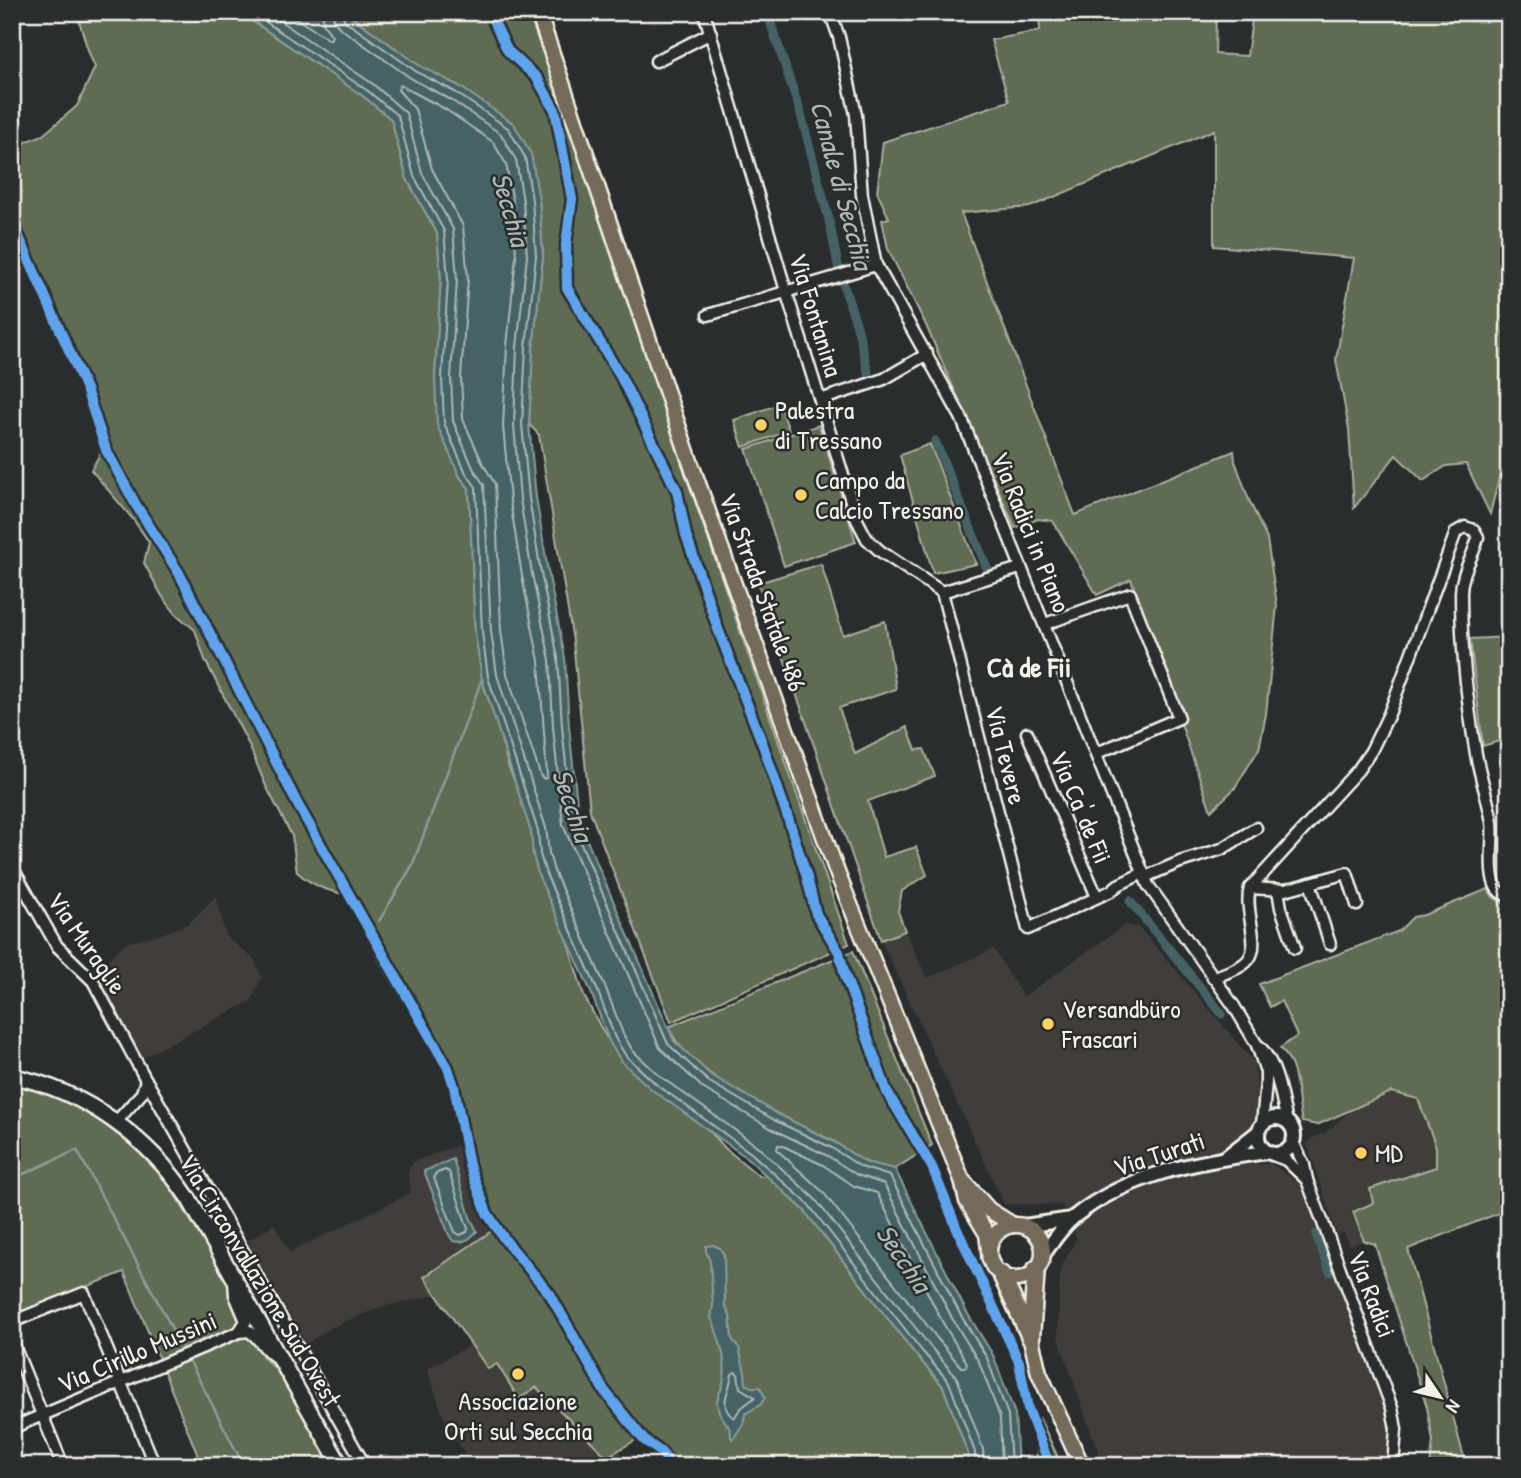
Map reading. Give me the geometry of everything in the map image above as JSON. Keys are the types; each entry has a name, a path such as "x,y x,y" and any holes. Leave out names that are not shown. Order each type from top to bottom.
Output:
{"highway":[{"path":"1031,1339 1033,1288 1039,1262"},
{"path":"1001,1274 1031,1339"}],"main road":[{"name":"Via Strada Statale 486","path":"538,12 691,464 838,875 962,1180 967,1201 987,1234 989,1249"},
{"name":"Via Circonvallazione Sud Ovest","path":"12,1076 66,1093 116,1122 144,1144 177,1181 341,1466"},
{"path":"962,1180 989,1210 1018,1225 1038,1237 1039,1262 1030,1274 1016,1279 1001,1274 994,1267 989,1249 997,1233 1018,1225"},
{"path":"1031,1339 1039,1373 1082,1466"}],"street":[{"name":"Via Fontanina","path":"705,12 786,291 857,520 867,539 880,551 942,592"},
{"name":"Via Radici in Piano","path":"831,12 856,116 862,195 876,265 961,417 1144,875 1267,1056 1278,1082 1287,1122"},
{"path":"656,61 711,33"},
{"path":"708,315 876,265"},
{"path":"820,401 884,379 927,354"},
{"path":"1213,978 1248,961 1253,952 1254,941 1247,898 1250,888 1358,770 1371,751 1389,714 1456,532 1465,527 1474,530 1478,537 1466,565 1461,590 1473,729 1493,827 1493,881 1496,890 1508,894"},
{"path":"942,592 1020,568"},
{"name":"Via Tevere","path":"942,592 1028,929"},
{"path":"1045,624 1130,594 1180,718 1097,754"},
{"name":"Via Ca' de Fii","path":"1027,733 1097,897"},
{"name":"Via Ca' de Fii","path":"1028,929 1144,875 1222,849 1256,828"},
{"name":"Via Muraglie","path":"12,867 57,946 93,981 146,1080 365,1466"},
{"path":"1250,888 1278,890 1347,873 1357,905"},
{"path":"1310,883 1331,944"},
{"path":"1278,890 1281,908 1295,948"},
{"name":"Via Radici in Piano","path":"1257,1045 1266,1082 1260,1128"},
{"path":"116,1122 142,1093 146,1080"},
{"path":"1271,1119 1287,1122 1293,1132 1293,1142 1286,1152 1270,1153 1258,1141 1260,1128 1271,1119"},
{"name":"Via Turati","path":"1072,1219 1117,1189 1170,1170 1226,1157 1260,1128"},
{"name":"Via Radici","path":"1293,1142 1392,1408 1396,1429 1393,1466"},
{"name":"Via Turati","path":"1226,1157 1230,1159 1270,1153"},
{"name":"Via Radici","path":"1270,1153 1286,1160 1307,1180"},
{"path":"1018,1225 1072,1219"},
{"path":"1039,1262 1072,1219"},
{"path":"234,1278 235,1295 246,1321 239,1332"},
{"path":"12,1322 84,1293 155,1466"},
{"path":"239,1332 249,1331 258,1338 266,1352 283,1362"},
{"name":"Via Cirillo Mussini","path":"12,1428 239,1332"},
{"path":"12,1341 62,1466"}],"shaded area":[{"path":"216,896 226,937 254,959 262,977 251,1001 142,1058 94,974 125,943 159,935 188,924"},
{"path":"1125,925 1140,928 1254,1062 1259,1106 1254,1129 1235,1142 1238,1165 1272,1164 1305,1188 1386,1407 1390,1453 1387,1466 1103,1466 1058,1337 1060,1269 1077,1238 1062,1205 1004,1204 881,940 905,931 927,978 994,949 1023,997"},
{"path":"1391,1092 1418,1099 1436,1147 1436,1167 1370,1189 1373,1203 1350,1211 1364,1241 1349,1246 1344,1233 1337,1235 1307,1143 1326,1132 1350,1111"},
{"path":"464,1143 477,1201 495,1234 526,1263 558,1302 628,1410 614,1426 624,1466 472,1466 445,1421 427,1369 470,1345 440,1294 381,1307 330,1328 306,1344 247,1241 274,1224 290,1252 411,1193 408,1172 413,1162"}],"green space":[{"path":"76,12 239,12 363,96 391,119 407,179 437,233 441,278 435,378 460,477 469,488 475,633 484,687 509,768 532,823 584,996 605,1035 626,1059 695,1115 725,1148 759,1176 766,1175 803,1209 943,1386 968,1454 968,1466 674,1466 661,1449 651,1443 603,1383 558,1302 526,1263 505,1243 545,1295 601,1393 639,1438 607,1457 536,1387 519,1399 497,1364 488,1369 424,1277 493,1230 477,1201 458,1101 447,1070 377,957 348,895 321,887 297,872 292,836 205,660 195,630 176,614 162,596 144,563 149,542 91,470 104,447 48,298 12,224 12,155 27,141 43,135 77,106 95,67"},
{"path":"345,12 528,12 618,262 682,464 849,944 671,1022 590,811 573,641 539,435 529,424 533,348 543,256 539,199 513,124 459,86 420,66"},
{"path":"1039,12 1216,12 1215,54 1247,56 1253,12 1509,12 1509,454 1502,466 1490,514 1466,464 1446,466 1423,481 1396,455 1354,508 1349,429 1336,360 1354,258 1214,246 1214,130 1030,207 961,213 1075,515 1234,451 1249,500 1267,539 1277,605 1266,714 1259,749 1234,789 1211,811 1131,579 1097,595 1053,521 1038,519 1015,528 925,323 888,249 882,220 889,218 877,192 883,142 1009,101 991,40 1040,31"},
{"name":"Palestra di Tressano","path":"780,404 789,431 743,447 734,420"},
{"name":"Campo da Calcio Tressano","path":"819,425 856,542 784,566 746,449"},
{"path":"930,444 976,564 933,573 900,455"},
{"path":"821,564 843,635 885,621 896,689 839,708 855,754 907,727 916,750 924,749 935,776 868,801 884,857 916,847 927,875 902,891 898,911 905,931 881,940 758,583"},
{"path":"1509,637 1509,738 1483,746 1470,639"},
{"path":"1488,889 1493,897 1509,907 1509,1209 1408,1249 1466,1465 1430,1466 1433,1441 1427,1407 1375,1244 1364,1241 1353,1212 1373,1203 1370,1189 1436,1167 1436,1147 1418,1099 1391,1092 1317,1125 1302,1122 1294,1073 1280,1048 1297,1036 1281,1001 1270,1007 1259,984 1399,931 1413,917"},
{"path":"853,951 932,1145 895,1169 863,1161 831,1140 764,1107 716,1078 679,1045 668,1027"},
{"path":"12,1084 62,1099 100,1120 131,1143 164,1177 226,1278 232,1304 264,1358 282,1375 332,1466 202,1466 124,1272 12,1316"},
{"path":"1039,1417 1062,1466 1036,1466"}],"water":[{"name":"Secchia","path":"239,12 345,12 420,66 459,86 514,124 531,154 539,199 543,256 533,348 529,424 536,497 565,658 579,822 674,1041 711,1075 778,1114 836,1143 865,1162 895,1169 966,1311 993,1355 1015,1414 1018,1466 968,1466 968,1454 943,1386 803,1209 747,1158 651,1089 621,1061 609,1041 591,992 539,877 531,832 482,679 475,633 469,488 460,477 437,425 435,378 441,278 437,233 407,179 391,119 363,96"},
{"path":"453,1159 470,1217 477,1231 460,1242 453,1241 449,1235 424,1171"},
{"path":"706,1246 720,1248 724,1255 725,1305 730,1316 732,1339 739,1348 746,1384 760,1387 765,1398 760,1405 745,1414 743,1424 733,1439 719,1413 717,1403 725,1368 721,1345 711,1318 713,1305 710,1261"}],"waterway":[{"name":"Canale di Secchia","path":"767,12 800,111 829,220 840,275 857,326 868,372"},
{"name":"Canale di Secchia","path":"935,441 989,573"},
{"path":"379,921 412,866 482,679"},
{"name":"Canale di Secchia","path":"1130,901 1222,1014"},
{"path":"12,1179 77,1150 182,1347"},
{"name":"Canale di Secchia","path":"1316,1234 1330,1272"},
{"path":"189,1360 244,1466"}],"cycle path":[{"path":"489,12 508,51 537,78 555,110 572,199 566,245 567,288 620,375 677,491 686,535 718,629 763,745 806,874 816,914 839,952 887,1092 932,1167 957,1229 1019,1362 1028,1409 1050,1466"},
{"path":"12,221 86,389 106,450 136,505 179,573 298,805 448,1068 469,1165 487,1213 505,1240 550,1294 603,1389 644,1440 661,1452 672,1466"}],"place":[{"name":"Palestra di Tressano","path":"761,425"},
{"name":"Campo da Calcio Tressano","path":"801,495"},
{"name":"Versandbüro Frascari","path":"1048,1024"},
{"name":"MD","path":"1361,1153"},
{"name":"Associazione Orti sul Secchia","path":"518,1374"}],"district":[{"name":"Cà de Fii","path":"1029,667"}]}
